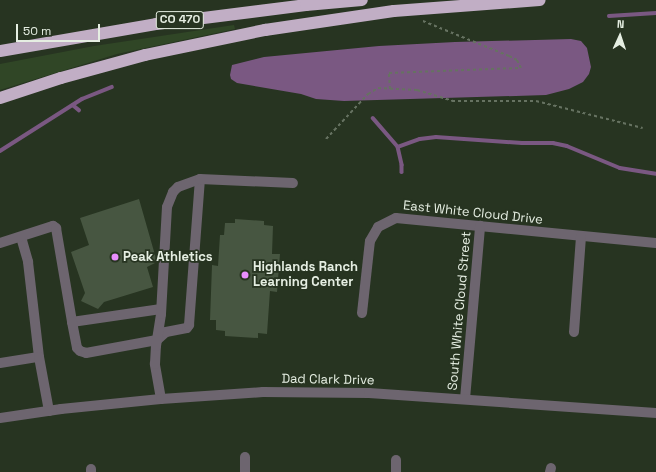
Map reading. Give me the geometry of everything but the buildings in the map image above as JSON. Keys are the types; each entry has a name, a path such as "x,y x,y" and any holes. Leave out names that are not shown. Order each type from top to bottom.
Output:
{"highway":[{"name":"CO 470","path":"0,51 163,23 362,0"},
{"path":"0,98 80,73 180,47 288,26 414,9 540,0"}],"street":[{"path":"161,399 156,364 167,207 169,199 178,187 200,179 293,183"},
{"path":"0,244 53,226 56,228 77,348 80,352 86,353 157,340 166,332 183,330 189,325 200,179"},
{"name":"East White Cloud Drive","path":"362,313 370,241 378,227 396,218 656,243"},
{"name":"South White Cloud Street","path":"465,399 480,226"},
{"path":"574,332 581,236"},
{"path":"21,237 28,262 39,357 49,411"},
{"path":"72,322 161,309"},
{"path":"0,363 39,357"},
{"name":"Dad Clark Drive","path":"0,418 49,411 161,399 279,392 369,393 656,413"},
{"path":"245,457 245,472"},
{"path":"396,460 396,472"}],"path":[{"path":"390,89 389,73 521,68 517,60 509,56 428,24 419,17 414,9"},
{"path":"326,139 373,90 390,89 417,90 452,101 536,101 644,128"}],"green space":[{"path":"234,25 235,29 117,54 0,90 0,64 94,46"}],"shaded area":[{"path":"571,39 581,41 587,48 591,67 589,74 583,82 569,89 546,95 344,101 316,99 301,94 237,83 231,79 230,75 232,65 264,57 379,46 455,42"}],"waterway":[{"path":"609,16 656,13"},
{"path":"0,151 82,99 112,87"},
{"path":"73,105 79,110"},
{"path":"373,118 398,147 402,172"},
{"path":"398,147 420,139 436,137 522,143 553,143 567,146 620,168 656,174"}],"place":[{"name":"Peak Athletics","path":"115,257"},
{"name":"Highlands Ranch Learning Center","path":"245,275"}]}
